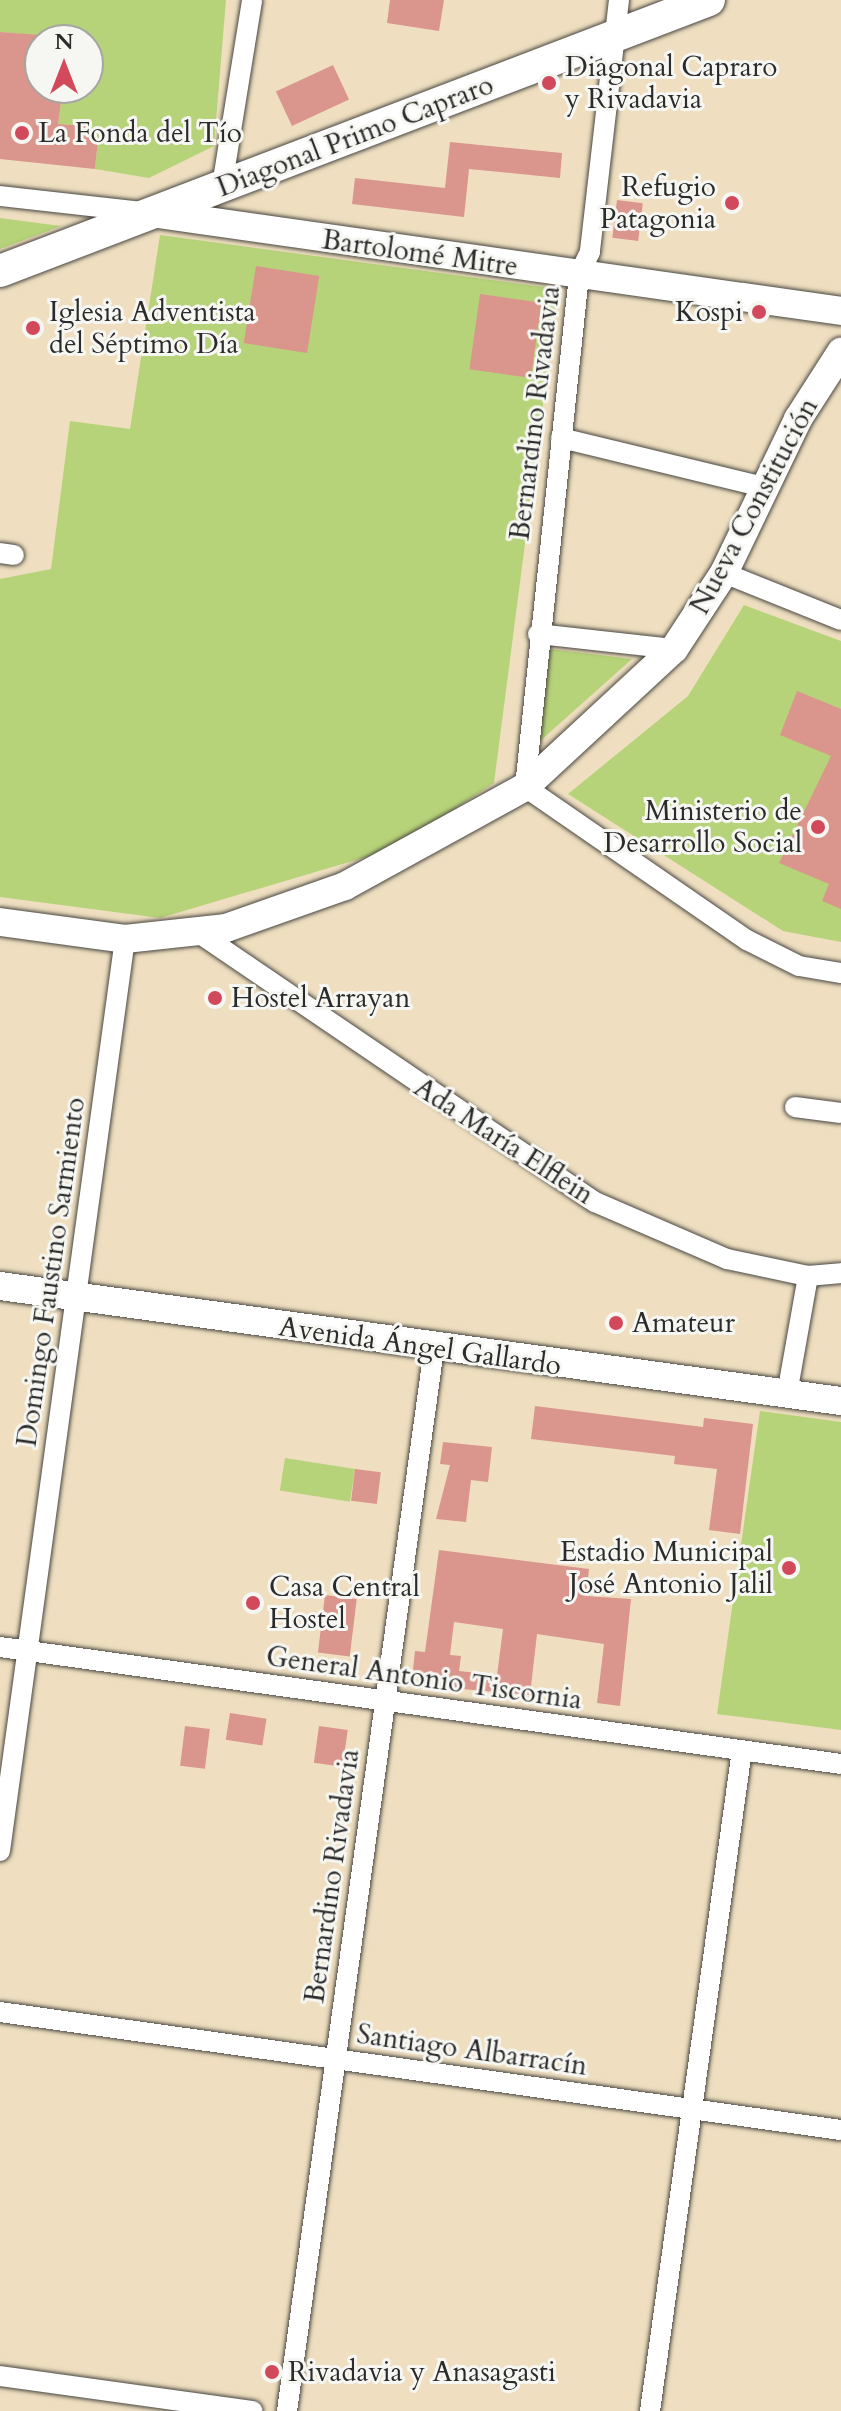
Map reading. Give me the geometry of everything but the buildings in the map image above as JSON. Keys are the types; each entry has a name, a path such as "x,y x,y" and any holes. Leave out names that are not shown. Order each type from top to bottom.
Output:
{"main road":[{"name":"Diagonal Primo Capraro","path":"0,271 709,0"}],"street":[{"path":"222,186 252,0"},
{"name":"Bernardino Rivadavia","path":"525,787 538,634 579,275 590,252 619,0"},
{"name":"Bartolomé Mitre","path":"0,196 151,213 841,311"},
{"name":"Nueva Constitución","path":"125,939 199,933 275,915 345,886 525,787 674,649 724,573 764,487 841,352"},
{"path":"561,438 764,487"},
{"path":"724,573 841,620"},
{"path":"538,634 674,649"},
{"path":"525,787 747,940 799,966 841,973"},
{"path":"0,922 125,939"},
{"name":"Ada María Elflein","path":"199,933 595,1202 727,1259 808,1276 841,1273"},
{"name":"Domingo Faustino Sarmiento","path":"0,1851 125,939"},
{"path":"795,1107 841,1113"},
{"path":"787,1394 808,1276"},
{"name":"Avenida Ángel Gallardo","path":"0,1286 434,1349 841,1401"},
{"name":"Bernardino Rivadavia","path":"287,2411 434,1349"},
{"name":"General Antonio Tiscornia","path":"0,1647 841,1764"},
{"path":"650,2411 742,1750"},
{"name":"Santiago Albarracín","path":"0,2012 841,2130"},
{"path":"0,2376 253,2411"}],"green space":[{"path":"0,0 226,0 214,146 149,178 95,169 98,139 90,126 58,124 61,104 104,104 104,24 24,24 24,34 0,32"},
{"path":"0,218 61,226 0,249"},
{"path":"160,235 558,289 494,783 393,849 160,918 0,897 0,579 51,569 70,421 130,429"},
{"path":"744,605 841,641 841,942 783,931 568,794 688,696"},
{"path":"550,649 632,659 539,742"},
{"name":"Estadio Municipal José Antonio Jalil","path":"760,1411 841,1422 841,1730 717,1714"},
{"path":"285,1458 355,1469 350,1502 280,1491"}],"place":[{"name":"Diagonal Capraro y Rivadavia","path":"549,83"},
{"name":"La Fonda del Tío","path":"22,133"},
{"name":"Refugio Patagonia","path":"732,203"},
{"name":"Kospi","path":"759,312"},
{"name":"Iglesia Adventista del Séptimo Día","path":"33,328"},
{"name":"Ministerio de Desarrollo Social","path":"818,827"},
{"name":"Hostel Arrayan","path":"215,998"},
{"name":"Amateur","path":"616,1323"},
{"name":"Estadio Municipal José Antonio Jalil","path":"789,1568"},
{"name":"Casa Central Hostel","path":"253,1603"},
{"name":"Rivadavia y Anasagasti","path":"272,2372"}]}
